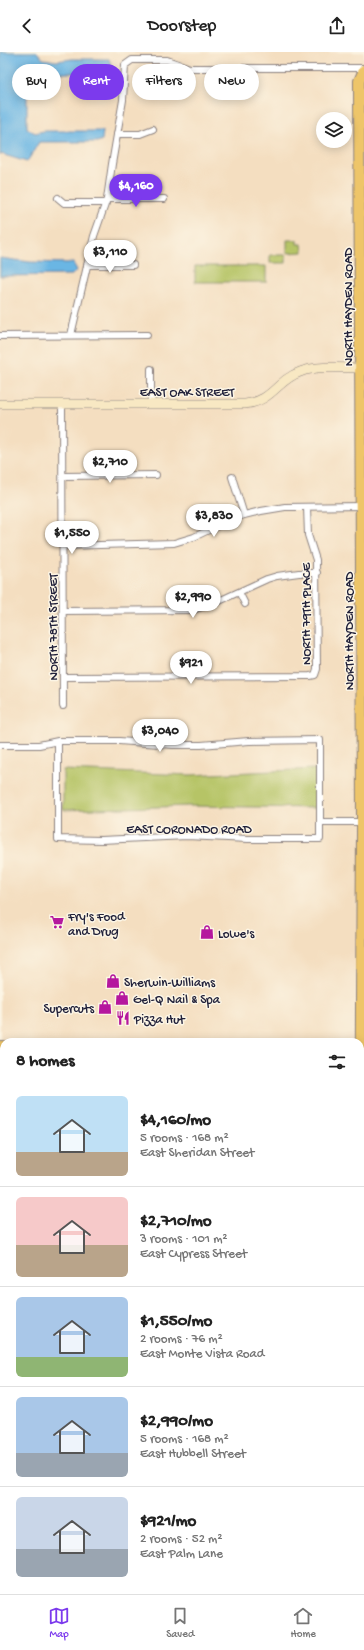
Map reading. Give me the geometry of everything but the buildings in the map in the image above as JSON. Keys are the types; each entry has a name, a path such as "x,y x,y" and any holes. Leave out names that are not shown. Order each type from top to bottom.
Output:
{"main road":[{"name":"NORTH HAYDEN ROAD","path":"362,1038 362,229 359,81 364,69"}],"street":[{"path":"71,336 94,236 107,201 123,100 125,65 132,60 167,60 190,68 364,69"},
{"path":"117,134 140,134 153,130"},
{"path":"58,198 64,203 164,199"},
{"path":"87,265 134,265"},
{"path":"0,336 147,335"},
{"name":"EAST OAK STREET","path":"0,404 252,403 268,396 287,379 300,372 320,368 362,368"},
{"path":"151,369 151,404"},
{"name":"NORTH 78TH STREET","path":"62,404 63,706"},
{"path":"62,476 156,475"},
{"path":"232,477 244,515"},
{"path":"63,546 174,543 194,537 244,515 273,509 362,506"},
{"name":"NORTH 79TH PLACE","path":"63,677 310,676 315,674 317,669 316,573 315,555 308,535 307,507"},
{"path":"63,611 193,610 217,602 277,576 299,573 316,573"},
{"path":"239,592 245,604"},
{"path":"0,745 38,745 58,741 119,740 173,745 201,745 249,740 320,740 320,822 363,822"},
{"name":"EAST CORONADO ROAD","path":"58,741 58,839 101,840 187,836 248,839 320,839 320,822"}],"green space":[{"path":"287,240 297,240 297,244 302,244 303,252 287,253"},
{"path":"270,255 286,255 286,263 270,263"},
{"path":"195,266 266,266 266,282 195,282"},
{"path":"316,769 316,808 189,806 63,810 63,770 190,775"}],"water":[{"path":"0,52 37,52 43,59 56,61 72,59 109,59 111,64 69,64 69,73 61,73 61,64 12,64 12,100 27,100 27,128 35,133 44,131 103,131 102,140 97,142 39,142 27,162 1,154 0,155"},
{"path":"0,258 30,262 73,263 77,270 72,275 0,276"}],"place":[{"name":"Fry's Food and Drug","path":"57,922"},
{"name":"Lowe's","path":"207,932"},
{"name":"Sherwin-Williams","path":"113,981"},
{"name":"Gel-Q Nail & Spa","path":"122,998"},
{"name":"Supercuts","path":"105,1007"},
{"name":"Pizza Hut","path":"123,1018"}]}
